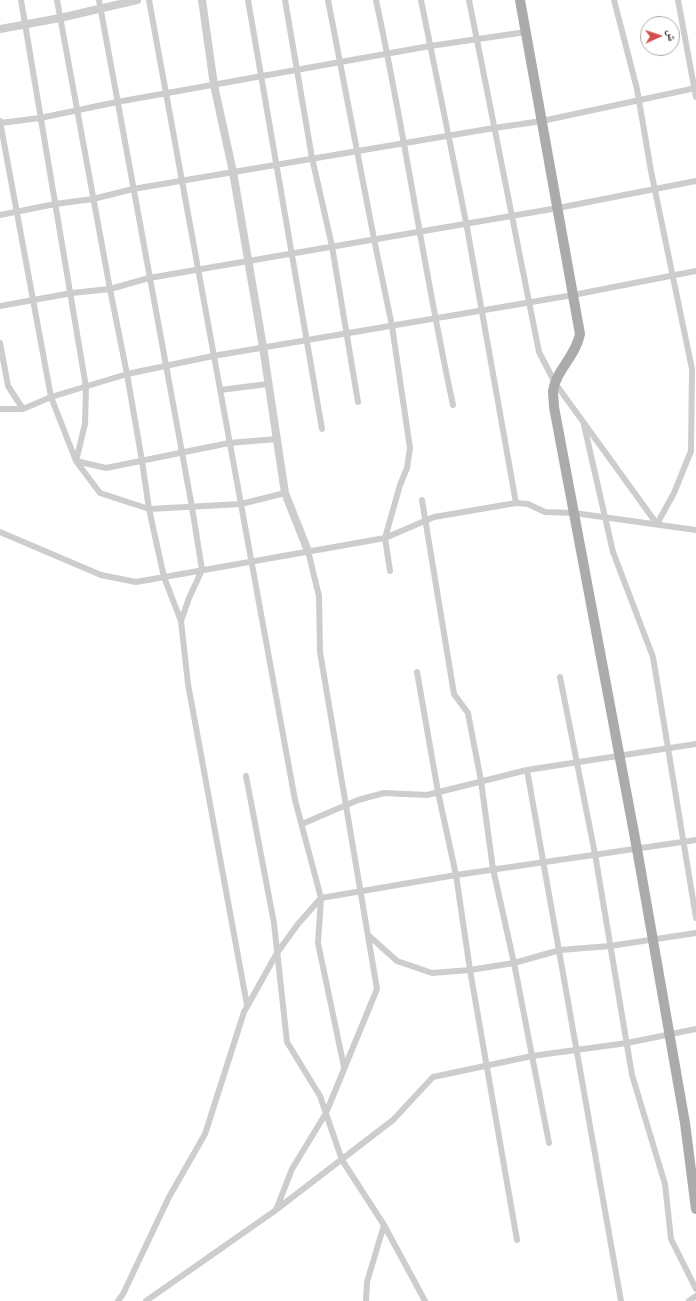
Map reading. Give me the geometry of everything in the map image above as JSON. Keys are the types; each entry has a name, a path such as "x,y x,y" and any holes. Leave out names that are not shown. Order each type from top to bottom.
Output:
{"main road":[{"path":"520,0 580,334 578,343 555,383 553,392 554,407 620,757 670,1034 685,1123 696,1209"}],"street":[{"path":"21,0 40,118 72,293 86,387 85,424 76,460"},
{"path":"57,0 93,200 127,374 142,461 148,509 164,577 181,621 188,684 247,1005"},
{"path":"99,0 192,507 202,570 189,598 181,621"},
{"path":"0,29 60,18 137,0"},
{"path":"148,0 295,800 321,898 318,943 344,1066"},
{"path":"202,0 214,85 233,172 263,348 285,492 308,551 319,596 320,652 377,989 344,1066 326,1113 292,1169 276,1210"},
{"path":"248,0 308,340 322,429"},
{"path":"285,0 312,158 332,246 358,402"},
{"path":"328,0 392,326 410,448 407,468 400,485 385,538 390,571"},
{"path":"376,0 420,230 434,318 453,405"},
{"path":"421,0 466,222 516,503"},
{"path":"469,0 539,352 555,383 657,524"},
{"path":"614,0 639,100 655,189 692,369 691,451 674,493 657,524"},
{"path":"678,0 696,97"},
{"path":"285,492 240,504 148,509 100,493 76,460 51,397 0,122 40,118 117,102 339,62 430,46 526,32"},
{"path":"0,215 55,204 93,200 133,189 181,180 542,121 695,88"},
{"path":"0,306 33,299 110,289 149,278 511,214 558,208 696,181"},
{"path":"0,409 23,409 51,397 127,374 213,356 574,295 696,271"},
{"path":"0,343 8,386 23,409"},
{"path":"220,390 268,384"},
{"path":"583,422 603,517 613,552 653,658 696,918"},
{"path":"76,460 106,468 229,443 276,439"},
{"path":"422,500 454,694 468,713 481,781 493,869 514,963 549,1143"},
{"path":"0,532 101,575 136,582 385,538 434,517 516,503 528,504 545,512 574,513 696,530"},
{"path":"417,672 438,792 456,875 470,970 516,1240"},
{"path":"560,677 595,854 632,1075 665,1184 671,1239 696,1289"},
{"path":"302,824 346,805 384,793 412,796 438,792 527,770 620,757 696,744"},
{"path":"527,770 621,1301"},
{"path":"246,776 274,923 287,1042 320,1096 342,1160 384,1225 425,1301"},
{"path":"118,1301 123,1294 169,1197 206,1134 247,1005 277,953 298,924 321,898 493,869 696,840"},
{"path":"368,936 397,961 432,973 470,970 514,963 560,950 610,946 696,933"},
{"path":"146,1301 276,1210 342,1160 392,1120 433,1077 532,1056 627,1043 696,1029"},
{"path":"366,1301 367,1282 384,1225"},
{"path":"689,1301 696,1296"}]}
